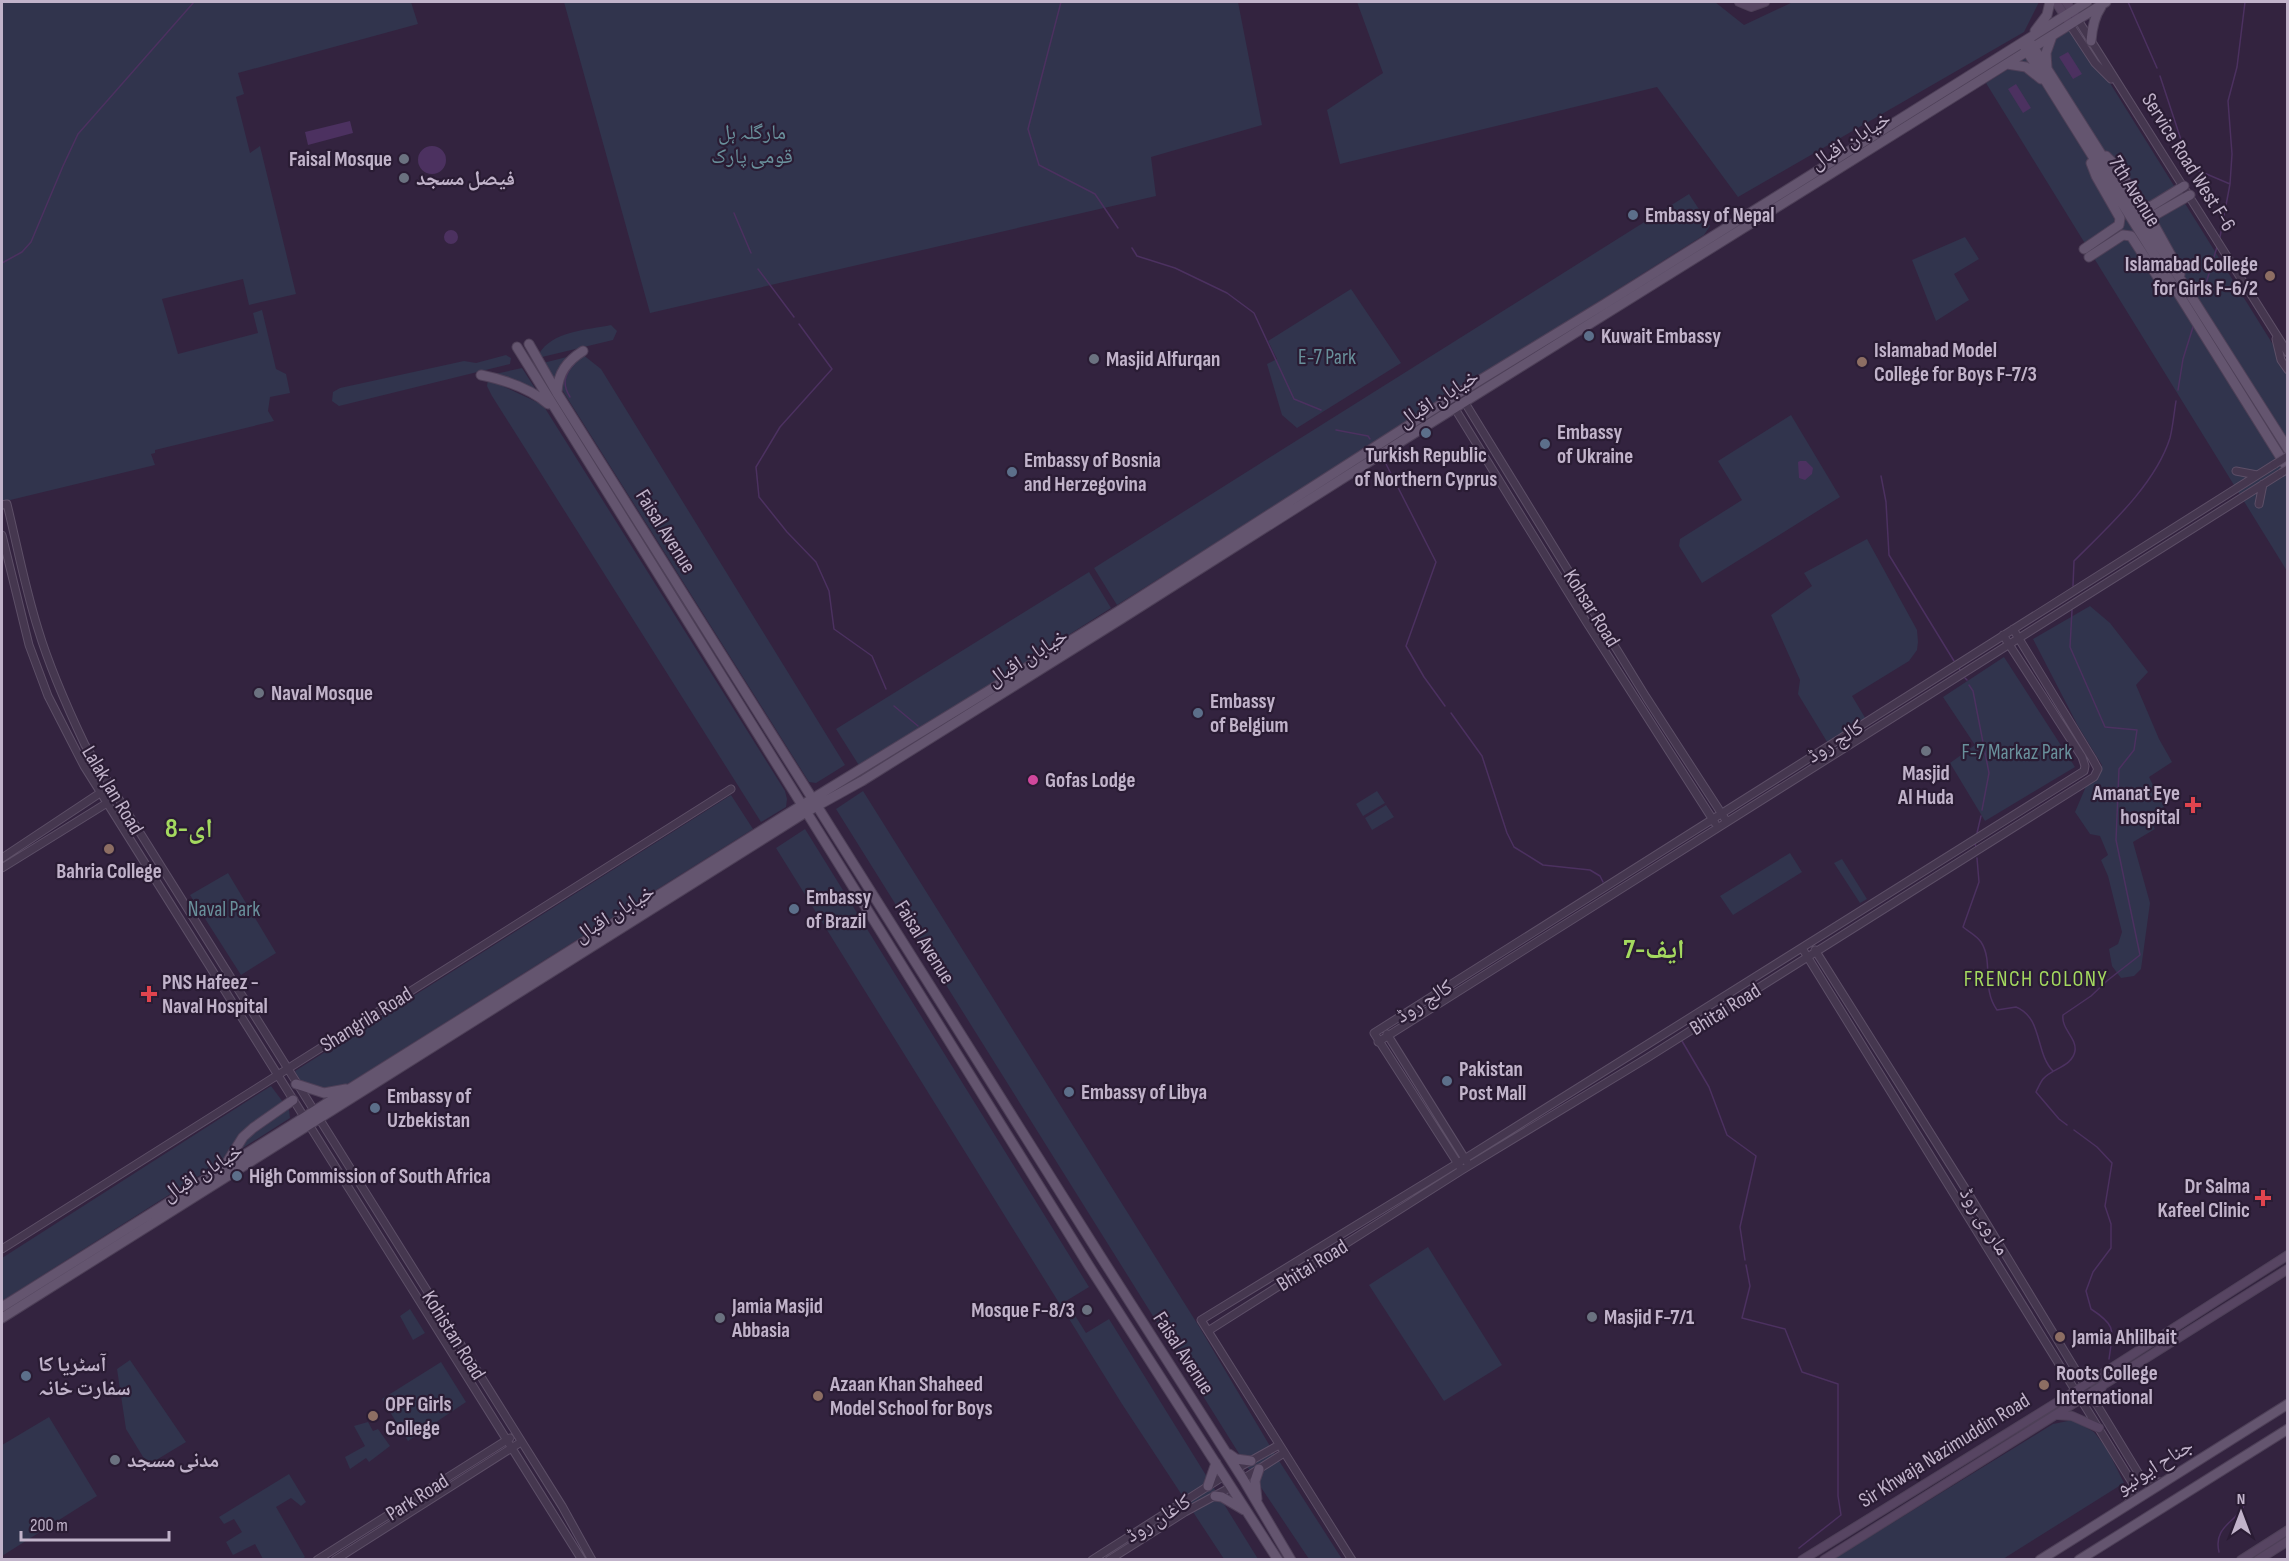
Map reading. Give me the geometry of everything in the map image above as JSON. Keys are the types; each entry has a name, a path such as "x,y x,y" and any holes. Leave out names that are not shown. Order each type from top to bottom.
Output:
{"main road":[{"path":"1739,2 1750,7 1765,2"},
{"path":"2028,45 2047,15 2050,2"},
{"path":"2056,2 2071,18"},
{"path":"2066,2 2071,18"},
{"name":"خیابان اقبال","path":"2,1318 316,1116 815,801 1121,620 1464,402 2007,64 2028,45 2052,36 2087,2"},
{"path":"2091,41 2097,13 2105,2"},
{"name":"خیابان اقبال","path":"837,789 1449,399 1704,240 2071,18 2105,2"},
{"path":"2047,71 2046,53 2052,36"},
{"name":"7th Avenue","path":"2028,45 2047,71 2090,146"},
{"name":"7th Avenue","path":"2028,45 2046,82 2090,146 2241,385"},
{"path":"2007,64 2026,67 2046,82"},
{"path":"2090,146 2116,166 2142,205 2150,207 2184,186"},
{"path":"2090,146 2096,176 2120,218 2119,225 2087,253 2122,235 2132,236 2159,279 2179,287 2178,268 2153,223 2155,215 2190,195"},
{"name":"Faisal Avenue","path":"529,344 557,393 1243,1479 1291,1560"},
{"name":"Faisal Avenue","path":"517,347 1100,1284 1277,1558"},
{"path":"557,393 558,383 565,366 583,351"},
{"path":"481,375 498,378 519,387 542,399 555,410"},
{"path":"2241,385 2288,449"},
{"path":"2241,385 2284,471"},
{"path":"801,779 814,789 837,789 828,809 835,832"},
{"path":"790,788 791,802 787,819 807,823 822,838"},
{"name":"خیابان اقبال","path":"316,1116 352,1088 787,819"},
{"path":"296,1084 324,1093 352,1088"},
{"path":"224,1166 243,1137 293,1101"},
{"name":"خیابان اقبال","path":"2,1307 224,1166 307,1122"},
{"name":"Sir Khwaja Nazimuddin Road","path":"1802,1560 2288,1255"},
{"path":"1089,1266 1098,1268 1101,1257"},
{"name":"Sir Khwaja Nazimuddin Road","path":"1824,1560 2288,1269"},
{"path":"1100,1284 1103,1275 1113,1276"},
{"path":"2097,1403 2097,1393 2105,1384"},
{"name":"جناح ایونیو","path":"2040,1560 2288,1404"},
{"path":"2056,1415 2072,1416 2099,1428"},
{"name":"جناح ایونیو","path":"2079,1560 2288,1429"},
{"path":"1224,1450 1236,1459 1251,1461"},
{"path":"1208,1486 1216,1463"},
{"path":"1257,1502 1255,1486 1259,1469"},
{"path":"1215,1496 1222,1497 1246,1511"},
{"path":"2241,1560 2288,1530"},
{"path":"2260,1548 2262,1557 2288,1541"},
{"path":"1277,1558 1286,1549"}],"street":[{"name":"Service Road West F-6","path":"2071,18 2091,41 2288,353"},
{"path":"2071,18 2095,63 2124,94"},
{"name":"Service Road West F-6","path":"2274,332 2281,360 2288,370"},
{"name":"Kohsar Road","path":"1459,393 1646,697 1727,822"},
{"name":"Kohsar Road","path":"1449,399 1592,632 1718,827"},
{"name":"کالج روڈ","path":"1463,1164 1374,1033 2288,456"},
{"path":"2236,471 2257,475"},
{"name":"کالج روڈ","path":"1378,1042 2284,471"},
{"path":"2259,504 2263,484"},
{"name":"Lalak Jan Road","path":"4,505 43,646 63,700 94,761 316,1116"},
{"name":"Lalak Jan Road","path":"2,534 29,645 52,704 84,766 307,1122"},
{"path":"2013,629 2098,769"},
{"path":"2002,635 2082,757 2084,768 2098,769"},
{"path":"84,766 94,761"},
{"name":"Bhitai Road","path":"2084,768 2084,771 2076,777 1513,1127 1463,1164 1208,1331 1201,1320 1463,1164 1518,1136 1647,1058 2077,788 2094,777 2098,769"},
{"name":"Shangrila Road","path":"2,1249 731,789"},
{"path":"2,858 100,793"},
{"path":"2,868 106,802"},
{"path":"1935,864 1941,873"},
{"name":"ماروی روڈ","path":"1810,942 1998,1241 2145,1482 2152,1484 2166,1480"},
{"name":"ماروی روڈ","path":"1802,948 2133,1484 2134,1490 2129,1502"},
{"path":"1843,1013 1852,1008"},
{"name":"کالج روڈ","path":"1382,1027 1463,1164"},
{"path":"1641,1048 1647,1058"},
{"path":"1872,1064 1883,1057"},
{"path":"1901,1107 1909,1101"},
{"name":"Kohistan Road","path":"316,1116 552,1491 592,1560"},
{"name":"Kohistan Road","path":"307,1122 582,1560"},
{"path":"1513,1127 1518,1136"},
{"path":"1927,1149 1935,1144"},
{"path":"1958,1199 1968,1193"},
{"path":"1988,1247 1998,1241"},
{"path":"1208,1331 1352,1560"},
{"name":"Park Road","path":"317,1560 516,1434"},
{"name":"Park Road","path":"335,1560 521,1442"},
{"path":"1236,1469 1279,1445"},
{"path":"1243,1479 1284,1453"},
{"name":"کاغان روڈ","path":"1092,1560 1224,1476"},
{"name":"کاغان روڈ","path":"1109,1560 1231,1487"},
{"path":"542,1497 552,1491"},
{"path":"552,1512 561,1506"}],"green space":[{"path":"2,2 411,2 418,24 238,73 244,94 236,97 250,153 260,146 296,294 249,305 243,279 162,299 178,354 258,333 253,313 262,310 276,369 286,374 290,393 270,397 268,411 274,421 155,450 155,453 151,454 155,465 2,502"},
{"name":"مارگلہ ہل قومی پارک","path":"564,2 1238,2 1262,125 1151,157 1156,196 650,313"},
{"path":"1357,2 1715,2 1744,25 1793,2 2039,2 2024,32 1738,197 1657,87 1340,164 1327,110 1383,73"},
{"path":"2075,27 2287,367 2287,571 1986,83"},
{"path":"1689,194 1710,226 1704,235 1117,605 1094,568"},
{"path":"1965,237 1979,259 1954,274 1969,300 1936,321 1912,260"},
{"name":"E-7 Park","path":"1351,289 1401,363 1297,428 1282,415 1267,364 1277,359 1268,341"},
{"path":"611,325 617,331 613,340 542,357 539,354 552,340 561,336"},
{"path":"582,354 601,369 845,765 816,783 809,782 561,388 563,374"},
{"path":"506,355 511,358 510,364 339,406 332,401 333,392 340,388 464,361 476,363"},
{"path":"571,356 555,382 543,363"},
{"path":"522,368 540,396 495,374"},
{"path":"488,379 543,405 785,791 786,807 761,822 492,396 487,386"},
{"path":"1791,415 1840,497 1702,583 1679,546 1680,539 1742,500 1718,461"},
{"path":"1867,539 1917,630 1917,650 1909,661 1852,696 1867,721 1829,745 1798,694 1800,680 1771,615 1812,586 1804,573"},
{"path":"1089,572 1111,608 860,767 836,729"},
{"path":"2090,606 2110,623 2148,672 2136,685 2159,739 2172,762 2149,777 2164,807 2148,816 2155,829 2133,842 2150,903 2141,969 2134,976 2121,978 2112,966 2109,949 2118,944 2122,932 2108,876 2101,860 2108,855 2100,836 2090,834 2075,812 2087,784 2099,775 2102,765 2078,726 2033,639"},
{"name":"F-7 Markaz Park","path":"2004,657 2075,767 1985,821 1950,763 1975,745 1943,697"},
{"path":"863,791 1342,1559 1309,1559 1248,1468 836,809"},
{"path":"1377,791 1385,803 1363,816 1356,804"},
{"path":"731,795 753,829 346,1085 318,1089 308,1086 300,1079 295,1071"},
{"path":"1386,805 1394,817 1372,830 1365,818"},
{"path":"805,829 1089,1287 1066,1301 1086,1333 1109,1319 1258,1559 1224,1559 1122,1404 776,848"},
{"path":"1790,853 1802,872 1733,915 1720,896"},
{"path":"1842,859 1867,899 1860,903 1834,863"},
{"name":"Naval Park","path":"228,873 276,953 241,975 190,895"},
{"path":"271,1086 289,1110 290,1118 2,1301 2,1258"},
{"path":"1428,1247 1502,1365 1444,1401 1369,1285"},
{"path":"410,1309 425,1333 413,1340 400,1316"},
{"path":"130,1360 186,1442 148,1465 126,1429 117,1369"},
{"path":"441,1362 466,1402 408,1441 382,1399"},
{"path":"49,1417 97,1496 2,1556 2,1445"},
{"path":"2073,1420 2094,1432 2107,1449 2124,1483 2003,1559 1832,1560 2053,1424"},
{"path":"368,1422 373,1431 378,1429 390,1446 369,1462 366,1458 350,1469 345,1457 365,1446 354,1426"},
{"path":"289,1474 306,1502 301,1506 291,1498 276,1507 305,1557 302,1559 263,1559 255,1544 233,1555 226,1542 242,1532 234,1519 224,1524 219,1517"}],"shaded area":[{"path":"2068,52 2082,74 2073,79 2059,57"},
{"path":"2016,84 2031,108 2023,113 2008,89"},
{"path":"350,121 353,133 308,145 305,132"},
{"path":"432,146 442,150 446,160 442,170 432,174 422,170 418,160 422,150"},
{"path":"451,230 456,232 458,237 456,242 451,244 446,242 444,237 446,232"},
{"path":"1806,461 1813,468 1812,474 1805,480 1799,478 1798,462"}],"waterway":[{"path":"2,263 22,252 31,242 78,134 194,2"},
{"path":"1061,2 1028,129 1039,165 1095,194 1118,228"},
{"path":"2128,2 2157,68"},
{"path":"2230,184 2232,154 2228,101 2237,67 2245,2"},
{"path":"2160,76 2190,167 2230,184 2220,237"},
{"path":"734,213 751,253"},
{"path":"2204,290 2217,247"},
{"path":"1132,248 1137,256 1175,268 1227,293 1254,313 1294,399 1321,410"},
{"path":"758,269 794,317"},
{"path":"799,324 832,369 780,427 756,467 759,497 787,532 816,562 829,591 834,629 872,656 886,689"},
{"path":"2178,390 2183,359 2193,327"},
{"path":"570,397 565,380 574,364"},
{"path":"2073,586 2074,561 2142,489 2163,455 2170,438 2176,401"},
{"path":"1336,430 1368,436 1370,439"},
{"path":"1385,462 1436,562 1406,646 1424,677 1445,706"},
{"path":"1881,476 1886,502 1889,555 1954,661"},
{"path":"2036,1092 2047,1075 2070,1061 2075,1051 2074,1042 2064,1025 2063,1015 2091,996 2140,955 2116,840 2119,769 2134,750 2137,730 2105,727 2070,647 2072,610"},
{"path":"1969,685 1973,691 1989,773 1982,810"},
{"path":"894,706 918,726"},
{"path":"1451,713 1482,756 1507,833 1514,847 1543,865 1590,870 1600,876 1603,882"},
{"path":"1977,833 1981,816"},
{"path":"1977,858 1979,882 1963,927 1975,935 1985,950 1992,1002 1997,1010 2016,1007 2025,1012 2035,1027 2043,1055 2053,1071"},
{"path":"1682,1041 1709,1087 1727,1135 1756,1156 1740,1227 1745,1260"},
{"path":"2036,1092 2067,1125"},
{"path":"2074,1130 2097,1147 2112,1163 2105,1206 2111,1224 2111,1248 2093,1272 2086,1291 2091,1309 2105,1320 2111,1330 2109,1359"},
{"path":"1746,1265 1750,1286 1742,1318 1785,1329 1802,1372 1838,1384 1838,1496 1841,1515 1799,1548"},
{"path":"2219,1552 2220,1535 2240,1512 2246,1499"}],"place":[{"name":"Faisal Mosque","path":"404,159"},
{"name":"فیصل مسجد","path":"404,178"},
{"name":"Embassy of Nepal","path":"1633,215"},
{"name":"Islamabad College for Girls F-6/2","path":"2270,276"},
{"name":"Kuwait Embassy","path":"1589,336"},
{"name":"Masjid Alfurqan","path":"1094,359"},
{"name":"Islamabad Model College for Boys F-7/3","path":"1862,362"},
{"name":"Turkish Republic of Northern Cyprus","path":"1426,433"},
{"name":"Embassy of Ukraine","path":"1545,444"},
{"name":"Embassy of Bosnia and Herzegovina","path":"1012,472"},
{"name":"Naval Mosque","path":"259,693"},
{"name":"Embassy of Belgium","path":"1198,713"},
{"name":"Masjid Al Huda","path":"1926,751"},
{"name":"Gofas Lodge","path":"1033,780"},
{"name":"Amanat Eye hospital","path":"2193,805"},
{"name":"Bahria College","path":"109,849"},
{"name":"Embassy of Brazil","path":"794,909"},
{"name":"PNS Hafeez - Naval Hospital","path":"149,994"},
{"name":"Pakistan Post Mall","path":"1447,1081"},
{"name":"Embassy of Libya","path":"1069,1092"},
{"name":"Embassy of Uzbekistan","path":"375,1108"},
{"name":"High Commission of South Africa","path":"237,1176"},
{"name":"Dr Salma Kafeel Clinic","path":"2263,1198"},
{"name":"Mosque F-8/3","path":"1087,1310"},
{"name":"Masjid F-7/1","path":"1592,1317"},
{"name":"Jamia Masjid Abbasia","path":"720,1318"},
{"name":"Jamia Ahlilbait","path":"2060,1337"},
{"name":"آسٹریا کا سفارت خانہ","path":"26,1376"},
{"name":"Roots College International","path":"2044,1385"},
{"name":"Azaan Khan Shaheed Model School for Boys","path":"818,1396"},
{"name":"OPF Girls College","path":"373,1416"},
{"name":"مدنی مسجد","path":"115,1460"}],"district":[{"name":"ای-8","path":"189,828"},
{"name":"ایف-7","path":"1654,949"},
{"name":"FRENCH COLONY","path":"2036,978"}]}
